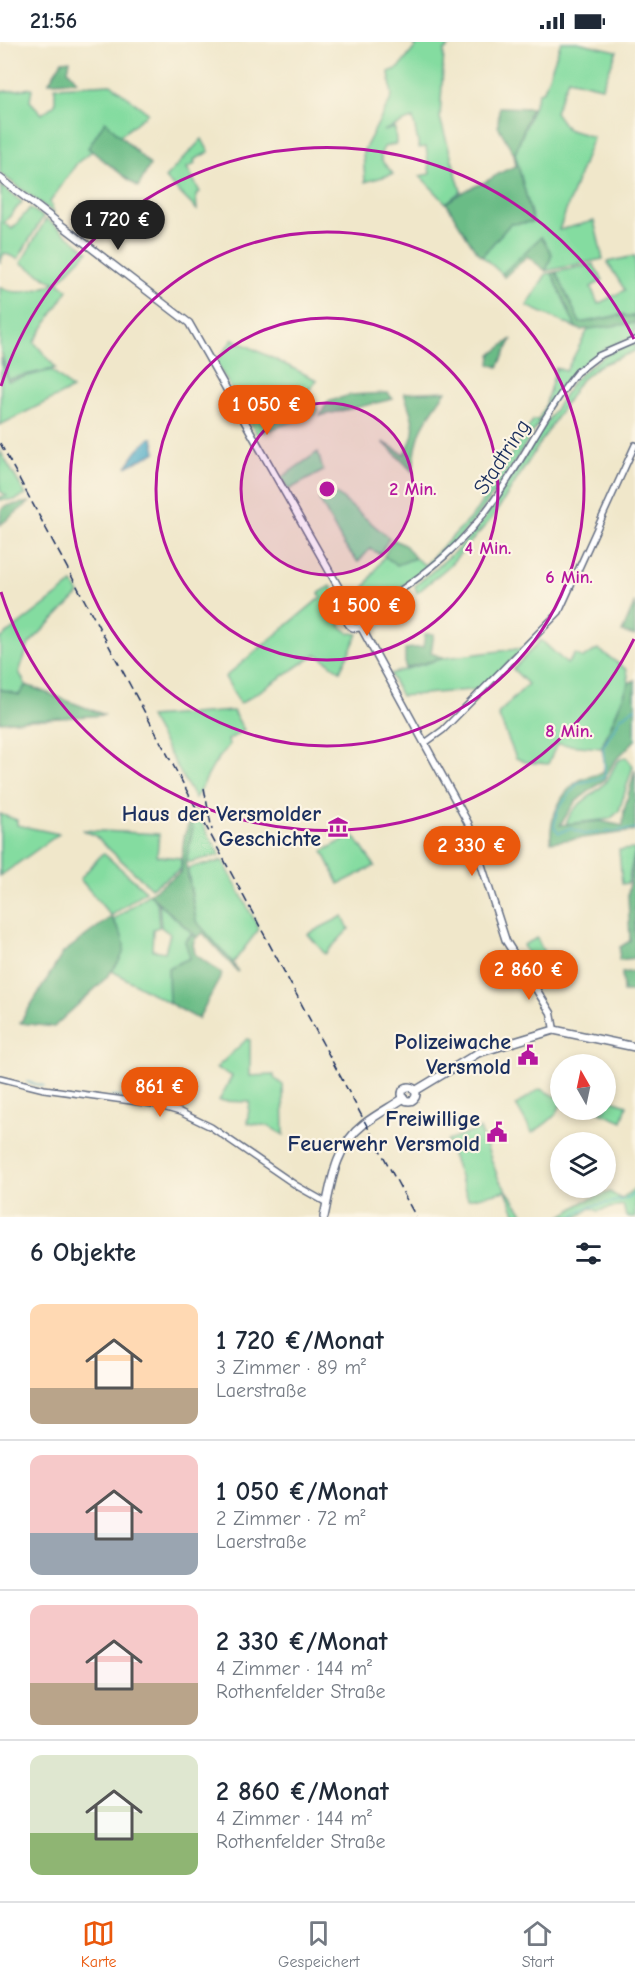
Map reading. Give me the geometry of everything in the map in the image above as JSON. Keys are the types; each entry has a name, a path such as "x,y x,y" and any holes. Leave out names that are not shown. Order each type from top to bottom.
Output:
{"main road":[{"path":"0,178 165,302 189,323 352,611 348,622 353,627 361,627"},
{"path":"352,611 360,610 364,614 365,621 361,627"},
{"path":"361,627 471,830 490,897 506,941 551,1013 554,1030"},
{"path":"324,1217 338,1158 344,1145 365,1123 404,1098 406,1089 415,1091 478,1053 554,1030 635,1047"}],"street":[{"name":"Stadtring","path":"364,614 420,578 448,556 486,511 577,372 606,351 635,340"},
{"path":"425,743 443,730 559,612 635,445"},
{"path":"0,1078 44,1089 153,1104 180,1112 211,1127 297,1186 327,1203"}],"green space":[{"path":"412,42 454,42 444,51 440,118 461,191 446,203 420,176 430,174 426,147 419,148 413,118 383,131 395,128 396,144 384,147 381,156 382,162 393,174 365,182 363,152 392,97 389,72 399,68 416,46"},
{"path":"561,42 577,42 617,51 602,87 568,79 555,112 567,129 593,137 559,230 594,221 603,259 546,271 552,254 541,237 502,274 482,256 510,224 533,221 515,154 539,92 544,90"},
{"path":"70,60 68,70 77,81 49,82 62,61"},
{"path":"111,84 148,113 120,136 106,122 88,148 92,151 77,163 50,202 54,213 0,173 0,92 32,88 30,101 42,114 55,104 55,87"},
{"path":"499,107 531,108 515,154 533,222 510,224 482,256 474,248 446,203 455,196 516,166 514,154 498,126"},
{"path":"105,121 150,165 138,187 88,148"},
{"path":"202,139 209,152 194,160 195,164 187,168 200,192 196,195 197,210 165,178"},
{"path":"1,186 22,202 4,223 12,229 30,208 43,217 18,259 4,253 0,263"},
{"path":"46,219 88,251 58,282 68,290 34,342 56,368 8,379 0,347 0,287 20,292 55,283 21,263"},
{"path":"541,237 552,254 546,271 527,256 504,277 502,274"},
{"path":"635,256 635,316 625,317 624,314 580,323 556,272 593,264 603,280 591,287 598,304 625,290 607,262"},
{"path":"556,272 580,323 618,316 635,316 635,323 581,330 576,328 552,273"},
{"path":"552,273 576,328 527,306 546,274"},
{"path":"635,323 635,337 602,351 573,373 496,491 453,544 427,569 375,604 363,608 362,592 384,556 397,565 415,558 425,565 474,514 533,420 538,420 545,406 556,368 566,371 589,328"},
{"path":"233,339 317,380 304,396 318,410 316,414 257,434 216,362"},
{"path":"512,339 498,367 490,364 491,355"},
{"path":"635,344 635,351 598,366 579,382 493,517 449,566 417,593 415,586 458,549 483,521 574,380 617,349"},
{"path":"1,358 8,381 52,370 72,389 0,425"},
{"path":"446,391 422,428 416,446 413,472 383,442 404,454 412,438 413,424 404,393"},
{"path":"388,393 393,399 320,416 327,402 350,395"},
{"path":"0,451 26,495 15,500 0,500 0,497 7,496 0,491"},
{"path":"318,452 323,471 288,490 281,478"},
{"path":"333,491 389,538 380,554 370,549 358,562 344,545 319,499"},
{"path":"30,502 0,525 1,510 5,506"},
{"path":"393,539 406,546 415,558 397,565 384,556"},
{"path":"73,583 79,594 29,644 19,672 26,685 19,695 0,689 0,639"},
{"path":"331,586 343,610 339,619 341,627 349,633 358,634 340,671 317,654 240,704 225,677 321,597 319,593"},
{"path":"635,602 635,636 622,632"},
{"path":"425,634 434,634 431,653 444,658 405,668 405,649 423,647"},
{"path":"541,640 567,664 575,654 583,658 598,649 627,670 629,683 601,748 557,744 548,764 525,762 516,758 498,714 528,684 513,669"},
{"path":"524,648 482,689 401,696 390,674 444,658"},
{"path":"635,680 635,740 614,762 604,780 575,802 560,825 600,821 623,826 624,811 635,770 635,831 551,842 554,816 567,792 580,780 603,773 605,765 602,748 629,683"},
{"path":"26,685 105,715 0,722 0,689 19,695"},
{"path":"233,711 244,730 228,740 229,745 215,763 195,799 149,717"},
{"path":"626,757 633,766 619,811 610,819 566,824 574,809 603,785 617,763"},
{"path":"194,809 220,855 186,863"},
{"path":"0,814 17,820 17,825 59,834 0,876"},
{"path":"191,819 193,827 186,863 196,921 233,963 238,972 203,933 197,937 149,894 181,872 184,836"},
{"path":"82,830 159,834 157,856 181,858 181,869 151,888 94,835"},
{"path":"353,835 375,866 339,884 323,851"},
{"path":"635,849 628,883 622,884 619,850"},
{"path":"103,853 146,891 111,916 80,879"},
{"path":"635,854 635,958 619,960 620,947 630,941 628,894"},
{"path":"223,861 259,929 233,963 196,921 188,871 191,867"},
{"path":"149,894 157,902 159,927 153,929 152,950 165,952 170,934 161,927 159,904 192,933 185,941 191,958 168,968 169,1003 112,971 120,958 123,946 113,920"},
{"path":"343,916 349,929 325,954 308,934"},
{"path":"111,917 121,935 124,947 122,956 107,977 54,1027 20,1023 63,953"},
{"path":"192,935 196,938 193,944 195,954 222,974 198,1019 169,1003 168,968 190,958 185,941"},
{"path":"537,938 547,959 533,966 523,945"},
{"path":"635,971 635,992 623,992 622,973"},
{"path":"247,1039 250,1040 250,1076 274,1075 274,1078 283,1085 284,1135 268,1126 247,1123 250,1102 219,1101 232,1076 216,1068"},
{"path":"540,1089 550,1094 550,1120 532,1133 516,1105"},
{"path":"616,1101 627,1105 622,1121 616,1118"},
{"path":"480,1129 499,1180 526,1217 517,1217 506,1191 468,1199 447,1141"},
{"path":"635,1188 635,1217 626,1217 623,1205 598,1211 591,1208 577,1217 560,1217 593,1198 616,1198 616,1196 621,1199"}],"water":[{"path":"150,438 153,438 156,452 126,467 137,451"}],"waterway":[{"path":"635,708 621,717 603,747 605,774 603,778 578,783 558,809 554,827 559,833 570,828 584,834 635,829"},
{"path":"27,1082 44,1086"},
{"path":"110,1096 137,1099"},
{"path":"573,1217 586,1208 620,1201 635,1193"}],"railway":[{"path":"0,443 416,1217"},
{"path":"204,788 212,830"}],"place":[{"name":"Haus der Versmolder Geschichte","path":"338,827"},
{"name":"Polizeiwache Versmold","path":"528,1055"},
{"name":"Freiwillige Feuerwehr Versmold","path":"497,1132"}]}
